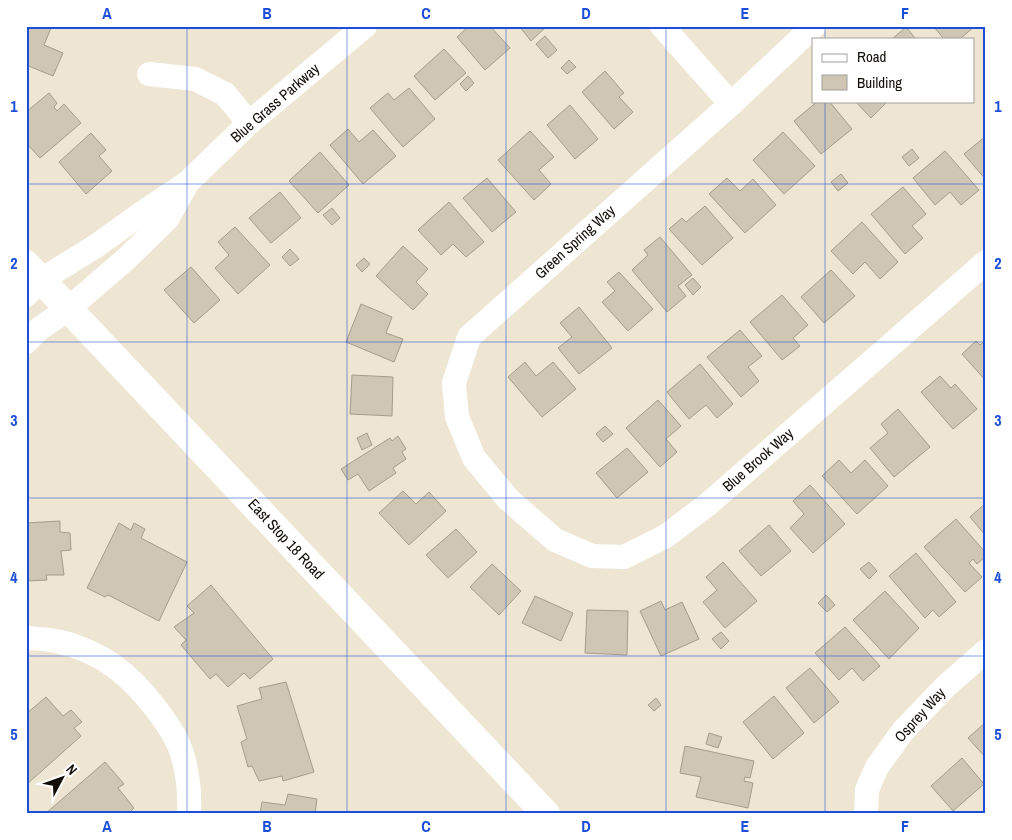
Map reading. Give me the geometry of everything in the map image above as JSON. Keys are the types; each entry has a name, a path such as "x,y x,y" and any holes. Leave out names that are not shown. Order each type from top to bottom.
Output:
{"street":[{"name":"Blue Grass Parkway","path":"31,279 96,246 187,183 249,123 365,26"},
{"path":"662,26 731,104"},
{"name":"Green Spring Way","path":"508,499 474,458 457,417 454,383 469,337 731,104 814,26"},
{"path":"149,74 195,79 225,94 249,123"},
{"name":"Blue Grass Parkway","path":"26,342 39,329 68,309 125,260 166,219 187,183"},
{"name":"Blue Brook Way","path":"508,499 554,540 592,556 624,557 666,536 706,505 986,262"},
{"name":"East Stop 18 Road","path":"31,279 68,309 546,814"},
{"path":"26,638 61,642 80,649 115,667 129,679 159,713 176,740 183,756 187,779 188,814"},
{"name":"Osprey Way","path":"866,814 867,790 877,767 903,731 946,686 986,651"}],"building":[{"path":"26,26 46,26 51,28 44,45 63,53 53,76 26,65"},
{"path":"469,26 490,26 510,48 485,70 457,37"},
{"path":"519,26 547,26 531,41"},
{"path":"933,26 975,26 961,38 943,38"},
{"path":"906,27 915,38 893,38"},
{"path":"545,36 557,50 548,58 536,44"},
{"path":"444,49 466,73 435,100 414,76"},
{"path":"569,60 576,67 567,74 561,68"},
{"path":"605,71 624,93 619,97 633,112 614,129 582,92"},
{"path":"468,76 474,83 466,91 460,84"},
{"path":"409,88 435,119 403,147 370,108 388,93 394,100"},
{"path":"49,93 57,103 54,107 57,111 64,104 81,123 40,158 26,143 26,112"},
{"path":"817,102 830,102 852,129 821,154 794,121"},
{"path":"856,102 887,102 871,118"},
{"path":"570,105 598,139 575,159 547,125"},
{"path":"348,129 359,142 373,130 396,156 363,184 330,145"},
{"path":"530,131 554,157 539,170 551,184 534,200 498,160"},
{"path":"783,132 815,166 784,194 753,160"},
{"path":"91,133 106,150 99,156 112,171 86,194 59,162"},
{"path":"986,136 986,180 964,154"},
{"path":"912,149 919,158 909,166 902,157"},
{"path":"945,151 979,190 961,205 950,192 935,205 913,178"},
{"path":"320,152 349,185 318,213 289,181"},
{"path":"841,174 848,183 838,191 831,182"},
{"path":"487,178 516,212 492,232 463,198"},
{"path":"727,178 740,191 753,179 776,205 745,233 709,194"},
{"path":"903,187 926,214 912,226 923,238 905,254 871,214"},
{"path":"280,192 301,218 271,243 249,218"},
{"path":"449,202 484,242 466,257 453,244 441,255 418,230"},
{"path":"705,206 733,238 702,265 669,229 682,218 686,222"},
{"path":"332,208 340,218 332,225 323,215"},
{"path":"862,222 898,262 880,279 865,262 853,274 831,251"},
{"path":"235,227 270,265 238,294 215,268 229,255 218,242"},
{"path":"660,237 692,275 678,286 686,296 667,312 632,270 648,255 644,250"},
{"path":"403,246 428,269 416,282 428,294 413,310 376,276"},
{"path":"290,249 299,259 290,266 282,257"},
{"path":"364,258 370,264 362,272 356,265"},
{"path":"191,267 220,300 194,323 164,290"},
{"path":"831,270 855,296 824,323 801,297"},
{"path":"619,272 653,309 628,331 602,302 615,291 607,282"},
{"path":"693,278 701,287 693,295 685,285"},
{"path":"782,295 808,325 793,338 800,346 782,360 750,322"},
{"path":"361,304 392,317 386,333 403,339 394,362 346,342"},
{"path":"579,307 612,348 579,374 558,348 572,337 560,323"},
{"path":"740,330 762,356 748,367 759,381 741,397 707,357"},
{"path":"986,340 986,381 962,354 976,341 980,345"},
{"path":"525,362 536,376 553,362 576,389 542,417 508,377"},
{"path":"700,364 733,404 717,418 706,405 689,419 667,392"},
{"path":"352,375 393,377 392,416 350,414"},
{"path":"940,376 951,388 955,384 977,409 953,429 921,392"},
{"path":"658,400 681,426 666,439 677,452 660,467 626,428"},
{"path":"898,409 930,447 894,477 870,448 888,433 881,424"},
{"path":"605,426 613,434 603,442 596,434"},
{"path":"367,433 372,445 362,450 357,438"},
{"path":"398,436 406,449 402,452 406,459 393,468 396,473 369,491 358,474 348,480 341,469 390,438 392,441"},
{"path":"627,448 648,472 617,498 596,473"},
{"path":"839,460 851,473 865,460 888,486 857,514 822,476"},
{"path":"810,485 845,524 813,553 790,528 804,514 793,501"},
{"path":"403,491 416,504 429,492 446,511 409,545 379,513"},
{"path":"986,503 986,536 970,517"},
{"path":"956,519 986,553 986,556 977,564 973,559 969,563 982,577 965,592 924,547"},
{"path":"60,521 60,532 70,533 71,550 61,551 64,575 46,575 47,580 26,581 26,523"},
{"path":"119,523 131,530 134,523 145,529 141,538 187,562 159,621 108,595 105,597 87,588"},
{"path":"769,525 791,551 761,576 739,551"},
{"path":"456,529 477,552 448,578 426,555"},
{"path":"916,553 956,602 939,617 933,610 925,618 889,576"},
{"path":"723,562 757,601 725,628 703,602 717,590 706,577"},
{"path":"869,562 877,571 869,579 860,569"},
{"path":"492,564 521,591 499,615 470,587"},
{"path":"211,585 273,659 250,679 244,673 228,687 216,674 210,679 181,645 186,640 174,627 194,613 187,606"},
{"path":"885,591 919,628 889,659 853,620"},
{"path":"826,595 835,605 827,612 818,603"},
{"path":"535,596 573,613 561,641 522,623"},
{"path":"661,601 665,610 682,602 699,639 661,656 640,611"},
{"path":"587,610 628,611 627,655 585,653"},
{"path":"845,627 880,666 863,681 852,668 839,680 815,653"},
{"path":"721,632 729,641 721,649 712,639"},
{"path":"810,668 839,702 814,723 786,688"},
{"path":"286,682 314,772 283,781 282,776 259,781 252,766 248,767 241,742 247,739 237,706 262,699 259,688"},
{"path":"774,696 804,733 773,759 743,722"},
{"path":"46,697 63,716 71,710 82,722 74,728 81,736 26,785 26,714"},
{"path":"656,698 661,705 654,711 648,705"},
{"path":"986,722 986,758 968,738"},
{"path":"709,733 722,737 718,748 706,744"},
{"path":"685,746 754,761 750,778 745,777 744,781 753,783 748,808 696,797 701,777 680,773"},
{"path":"962,758 984,784 953,811 931,786"},
{"path":"105,762 124,784 118,788 134,808 128,814 45,814"},
{"path":"288,794 317,799 315,814 260,814 262,802 285,805"}]}
